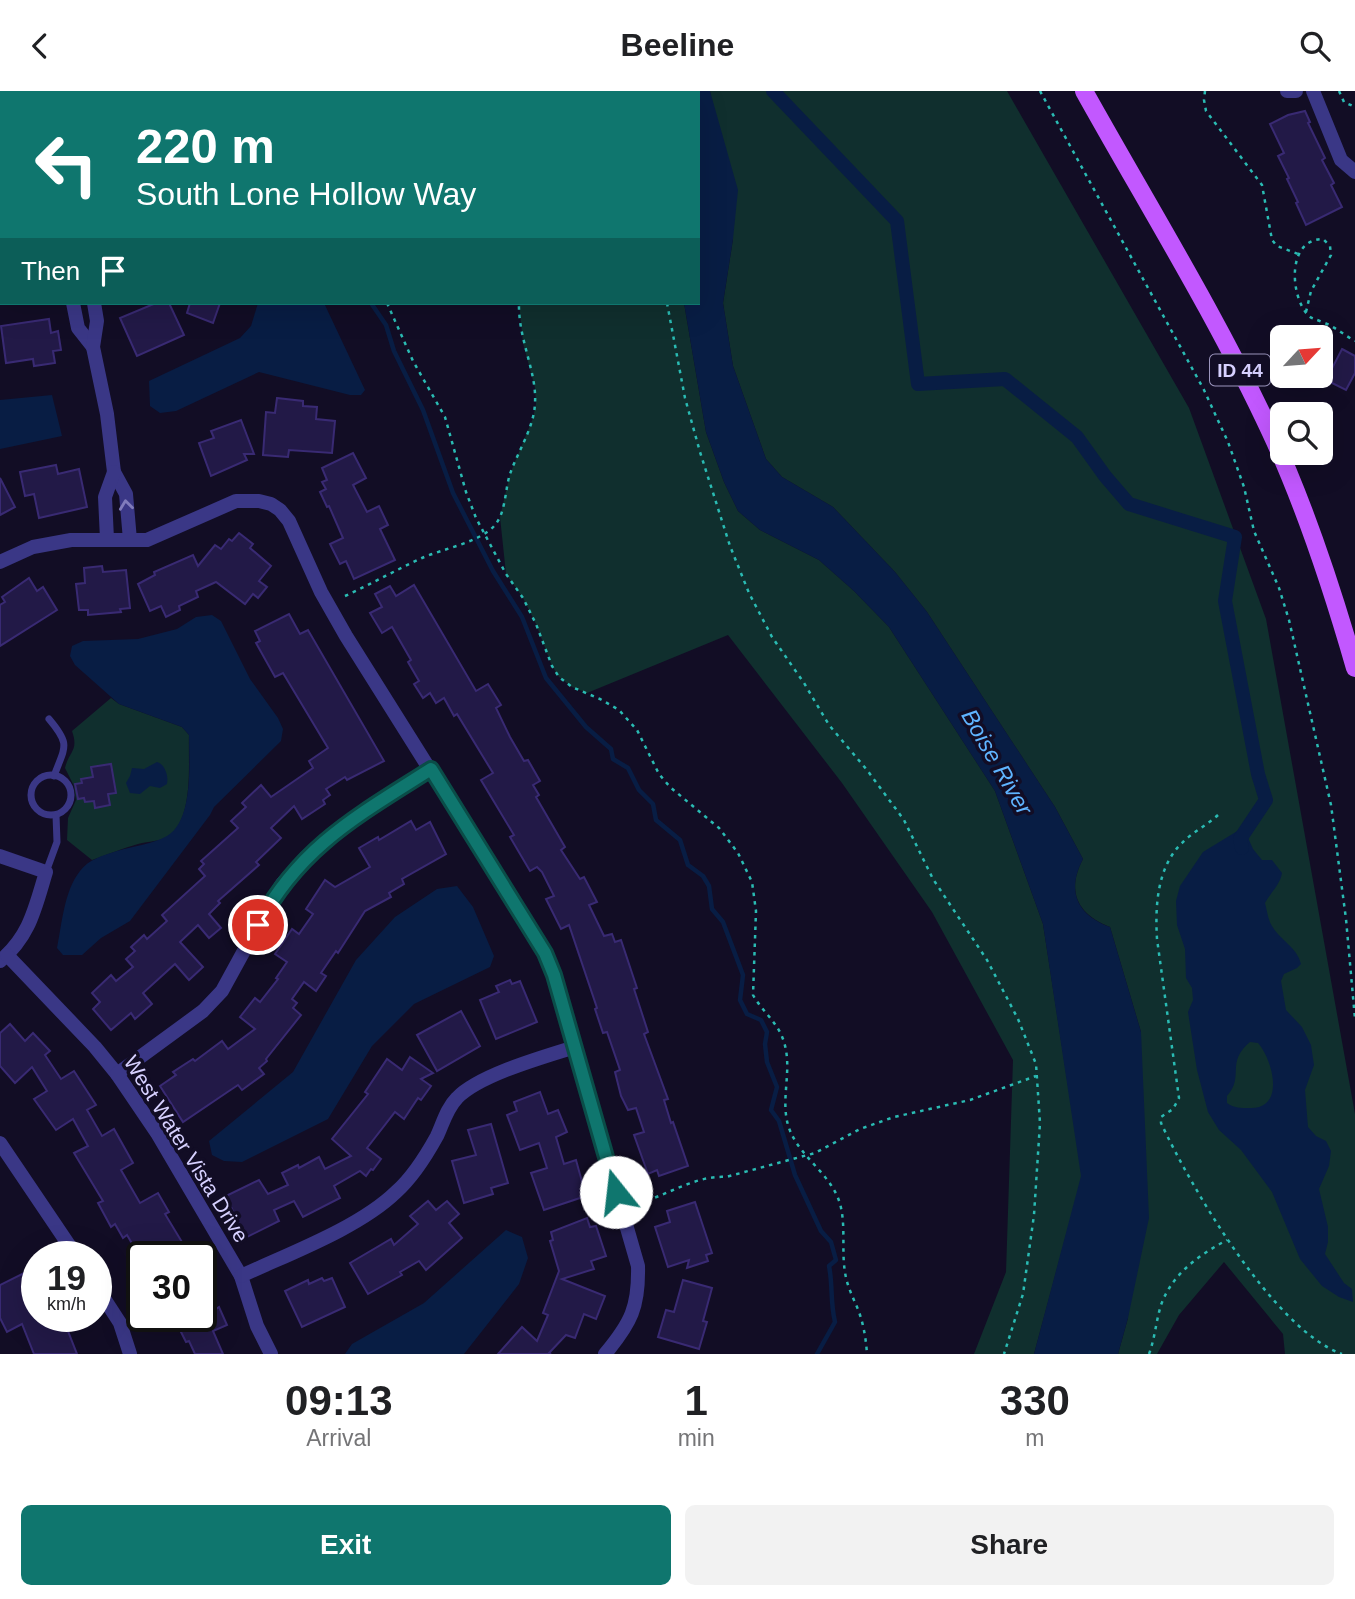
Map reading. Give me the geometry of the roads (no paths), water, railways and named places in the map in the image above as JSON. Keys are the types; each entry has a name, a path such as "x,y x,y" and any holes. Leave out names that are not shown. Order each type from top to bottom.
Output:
{"main road":[{"name":"ID 44","path":"1084,91 1214,323 1272,435 1311,530 1355,668"}],"street":[{"path":"1287,91 1296,91"},
{"path":"1313,91 1341,160 1355,172"},
{"path":"72,305 78,328 93,347"},
{"path":"94,305 97,321 93,347 107,414 114,472 126,494 130,540"},
{"path":"107,539 105,497 114,472"},
{"path":"0,562 33,547 71,540 147,540 236,501 271,504 280,509 289,521 321,592 346,636 545,953 638,1266 638,1293 631,1319 606,1354"},
{"path":"117,1074 204,1011 222,991 282,884 306,857 331,835 431,769"},
{"path":"0,856 47,872 32,920 21,940 4,958"},
{"name":"West Water Vista Drive","path":"4,958 94,1047 117,1074 157,1133 241,1276 257,1326 271,1354"},
{"path":"241,1276 354,1222 385,1201 412,1175 456,1098 471,1088 541,1057 575,1047"},
{"path":"0,1143 66,1241"},
{"path":"112,1311 120,1323 130,1354"}],"lane":[{"path":"49,719 64,739 65,746 54,776"},
{"path":"54,776 66,782 71,795 67,808 56,815 43,814 34,806 31,793 41,778 54,776"},
{"path":"47,872 57,842 56,815"}],"water":[{"name":"Boise River","path":"700,91 710,91 738,190 723,303 733,366 766,459 782,477 833,507 895,572 927,612 1055,807 1083,859 1075,881 1075,891 1082,909 1089,916 1110,927 1141,1032 1149,1218 1118,1354 1034,1354 1081,1176 1043,924 995,791 889,627 819,560 760,530 738,511 706,432 684,305 700,305"},
{"path":"257,305 325,305 365,390 361,395 350,395 259,372 176,411 160,413 150,406 149,381 240,338 251,326"},
{"path":"52,395 62,436 0,449 0,400"},
{"path":"212,615 221,621 250,679 278,718 283,729 281,741 214,807 130,921 101,938 82,955 63,955 57,948 62,918 70,888 80,871 101,856 167,836 176,828 182,817 189,775 189,735 182,727 119,704 75,665 70,656 72,646 83,641 138,639 177,629 196,617"},
{"path":"157,762 166,771 167,784 160,788 150,786 140,794 130,793 126,783 132,768 144,769"},
{"path":"1239,830 1245,831 1253,849 1262,860 1272,860 1282,873 1265,903 1272,926 1296,953 1301,964 1284,974 1281,981 1286,1010 1302,1027 1311,1045 1314,1065 1305,1090 1308,1127 1316,1136 1326,1141 1331,1151 1329,1166 1319,1189 1328,1227 1325,1254 1344,1283 1352,1289 1353,1302 1322,1286 1300,1259 1272,1192 1241,1150 1219,1130 1208,1112 1197,1070 1188,1012 1193,1000 1192,988 1186,978 1185,949 1177,925 1176,901 1180,886 1203,852","holes":["1250,1042 1258,1043 1272,1072 1272,1093 1268,1101 1261,1106 1232,1106 1227,1103 1227,1096 1235,1082 1238,1056"]},
{"path":"457,886 473,907 494,956 490,967 414,1004 372,1046 328,1119 242,1162 224,1161 212,1155 209,1141 293,1072 356,960 395,917 437,889"},
{"path":"506,1230 522,1237 528,1258 519,1284 464,1354 345,1354 352,1344 424,1303"}],"waterway":[{"path":"773,91 897,221 918,384 1005,379 1077,437 1129,504 1235,537 1225,601 1258,774 1266,800 1240,839 1242,848"},
{"path":"372,305 386,325 394,351 423,410 453,493 493,571 522,617 546,678 586,727 611,749 613,759 628,768 639,790 653,804 656,820 680,840 688,865 703,876 709,886 712,909 723,922 743,975 740,1000 747,1014 761,1020 767,1032 767,1062 777,1087 771,1110 779,1121 795,1175 821,1231 831,1242 836,1260 829,1266 835,1322 817,1354"}]}
